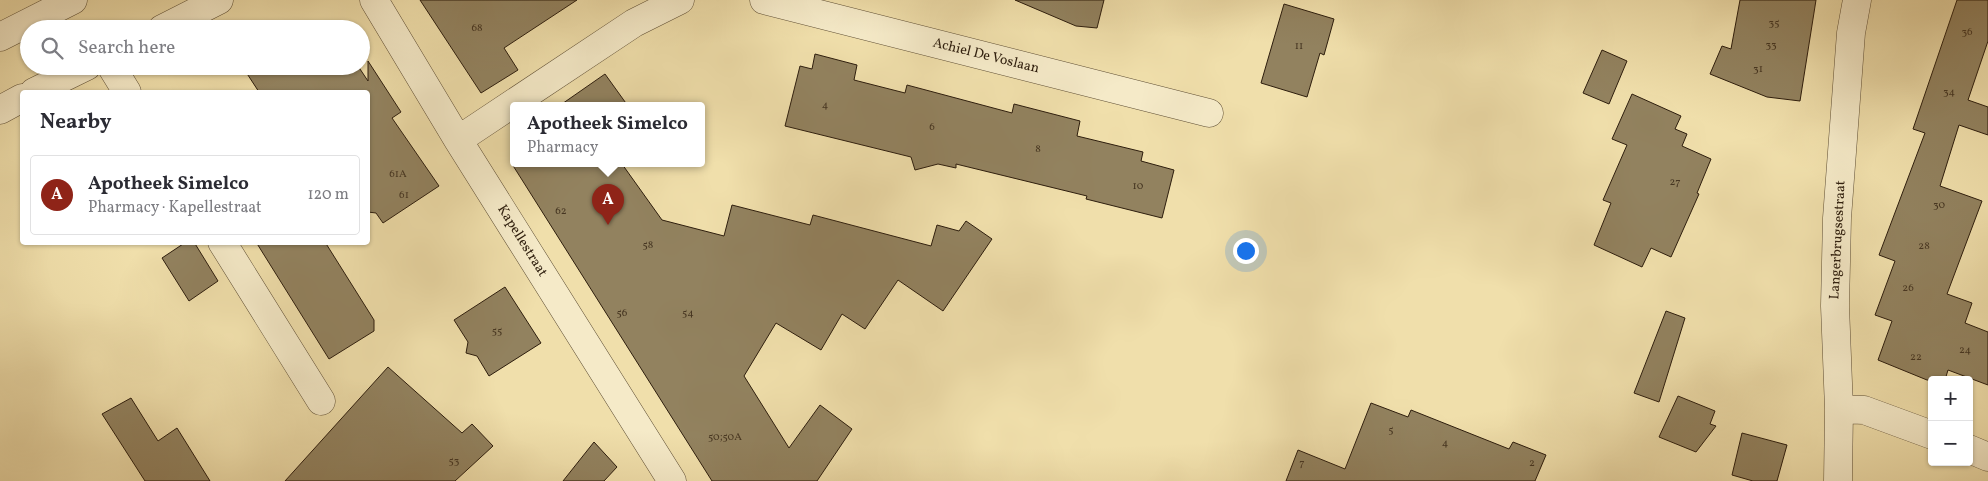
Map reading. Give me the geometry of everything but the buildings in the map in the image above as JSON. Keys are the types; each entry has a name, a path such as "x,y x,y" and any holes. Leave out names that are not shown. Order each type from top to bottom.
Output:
{"street":[{"path":"34,20 73,0"},
{"path":"180,20 219,0"},
{"name":"Kapellestraat","path":"374,0 458,140 672,481"},
{"path":"515,102 634,23 680,0"},
{"name":"Achiel De Voslaan","path":"764,0 1209,113"},
{"name":"Langerbrugsestraat","path":"1838,481 1839,409 1835,306 1838,218 1851,32 1857,0"},
{"path":"0,37 20,27"},
{"path":"38,90 69,75"},
{"path":"117,75 126,90"},
{"path":"0,110 20,99"},
{"path":"458,140 510,105"},
{"path":"224,245 321,401"},
{"path":"1839,409 1864,410 1928,434"},
{"path":"1973,451 1988,456"}],"place":[{"name":"Apotheek Simelco","path":"608,225"}]}
